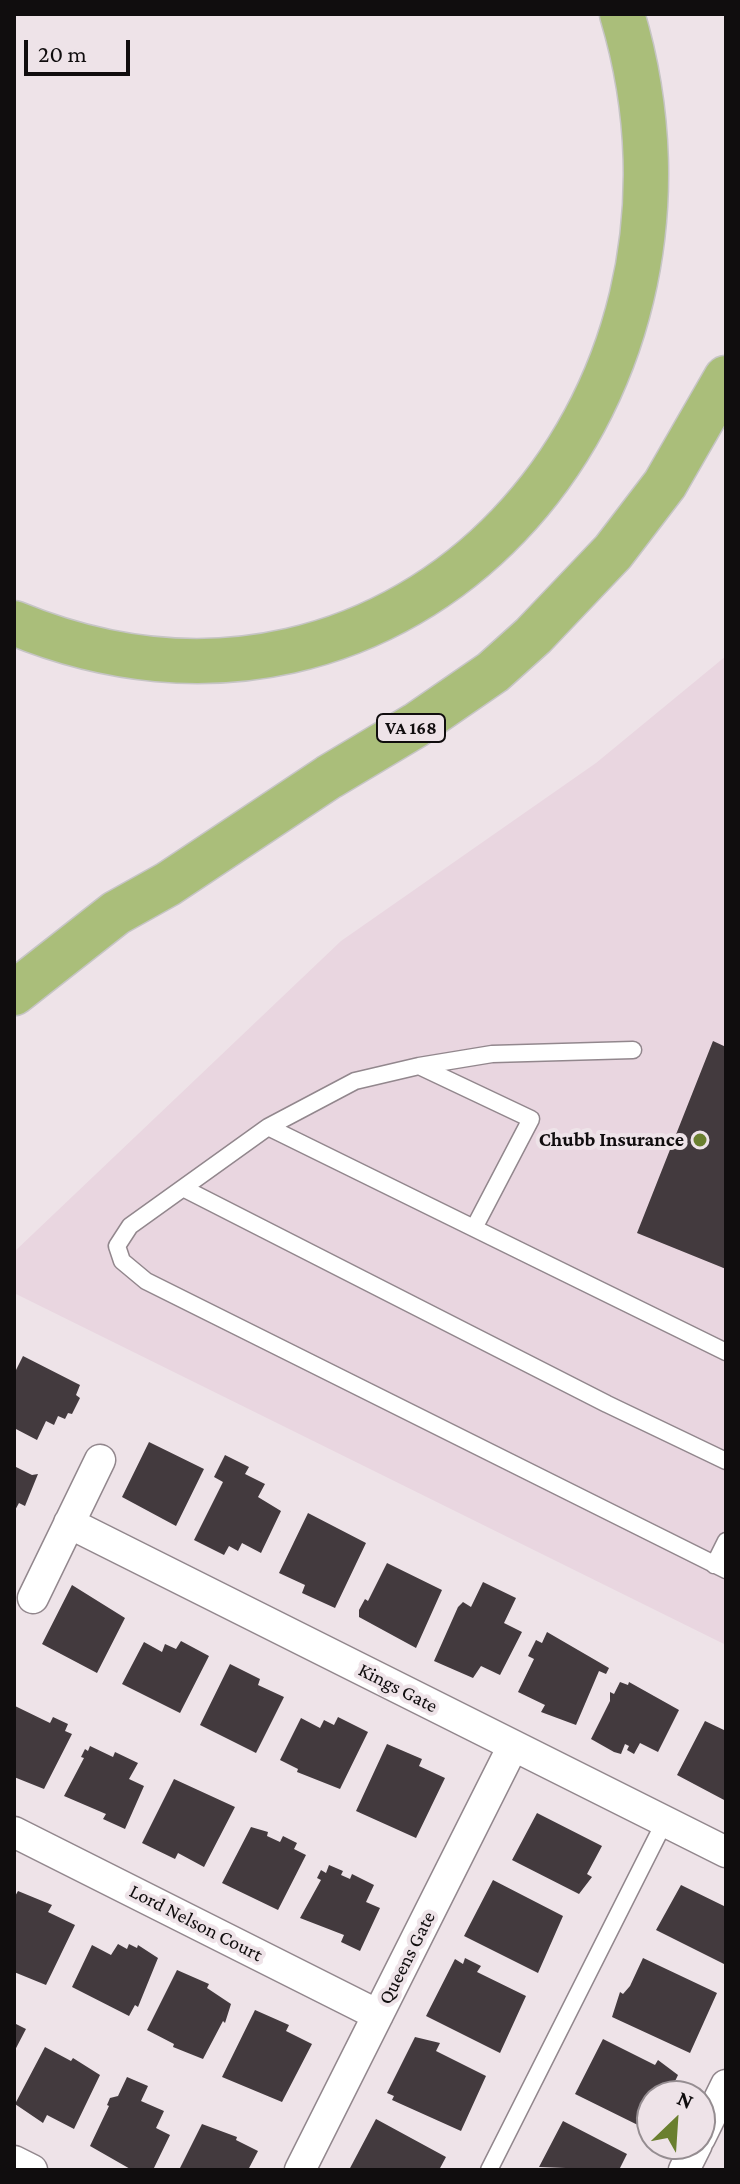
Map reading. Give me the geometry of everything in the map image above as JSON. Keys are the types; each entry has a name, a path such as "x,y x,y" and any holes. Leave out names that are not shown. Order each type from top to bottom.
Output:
{"highway":[{"path":"14,623 45,636 141,659 186,663 248,660 312,649 374,628 426,603 475,571 520,533 578,467 594,442 631,366 652,296 662,192 658,147 645,76 622,14"},
{"name":"VA 168","path":"14,993 116,913 168,884 329,777 416,725 513,654 613,552 665,484 726,378"}],"street":[{"path":"33,1598 100,1460"},
{"name":"Kings Gate","path":"69,1523 726,1852"},
{"name":"Queens Gate","path":"300,2170 513,1746"},
{"name":"Lord Nelson Court","path":"14,1832 378,2015"},
{"path":"716,2105 726,2085"},
{"path":"14,2161 32,2170"}],"lane":[{"path":"633,1050 492,1054 355,1081 268,1127 130,1226 117,1246 122,1261 146,1281 720,1567 726,1541"},
{"path":"419,1066 531,1119 474,1228"},
{"path":"268,1127 726,1352"},
{"path":"183,1188 607,1404 726,1461"},
{"path":"489,2170 665,1821"}],"shaded area":[{"path":"726,656 726,1645 14,1293 14,1252 341,941 596,763"}],"building":[{"name":"Chubb Insurance","path":"713,1041 726,1047 726,1269 637,1233"},
{"path":"23,1356 80,1385 76,1395 80,1398 72,1414 68,1413 65,1419 58,1416 54,1425 46,1421 37,1440 14,1428 14,1374"},
{"path":"149,1442 204,1469 176,1526 122,1497"},
{"path":"225,1455 249,1467 245,1474 265,1484 258,1497 281,1511 261,1553 242,1543 238,1551 229,1546 224,1555 194,1540 223,1482 214,1477"},
{"path":"14,1466 32,1475 38,1474 25,1506 19,1503 14,1512"},
{"path":"308,1513 366,1543 335,1608 302,1593 305,1585 279,1573"},
{"path":"387,1563 442,1590 416,1648 359,1617 359,1610 365,1599 368,1601"},
{"path":"483,1582 516,1598 504,1623 522,1632 500,1675 481,1666 473,1678 434,1661 458,1607 463,1602 471,1607"},
{"path":"72,1585 125,1618 97,1673 42,1644"},
{"path":"547,1632 609,1668 606,1674 599,1671 576,1725 541,1712 545,1705 518,1692 534,1659 528,1656 536,1640 542,1643"},
{"path":"181,1641 209,1656 180,1713 122,1684 144,1642 162,1652 165,1644 176,1649"},
{"path":"230,1664 260,1679 258,1685 284,1697 256,1753 200,1725"},
{"path":"620,1682 628,1685 629,1682 679,1710 658,1752 640,1743 634,1754 627,1750 629,1746 625,1744 621,1754 591,1739 610,1701 610,1692 614,1694"},
{"path":"15,1706 50,1723 53,1717 68,1724 65,1731 72,1734 44,1789 14,1777"},
{"path":"338,1717 368,1732 340,1789 297,1772 298,1769 280,1760 301,1718 320,1728 324,1720 334,1725"},
{"path":"705,1721 726,1731 726,1801 677,1775"},
{"path":"387,1744 422,1759 419,1766 445,1778 416,1838 356,1811"},
{"path":"90,1746 113,1757 115,1752 138,1763 129,1779 144,1786 125,1829 103,1819 106,1814 64,1796 84,1758 81,1757 85,1749 88,1751"},
{"path":"174,1779 235,1807 204,1867 178,1853 175,1859 142,1843"},
{"path":"537,1813 602,1846 587,1874 592,1877 579,1894 512,1860"},
{"path":"251,1827 268,1832 267,1836 280,1842 283,1836 297,1843 294,1849 306,1855 278,1910 222,1883"},
{"path":"329,1865 343,1871 341,1875 350,1879 352,1874 374,1885 366,1902 380,1908 360,1951 341,1942 344,1935 300,1918 321,1880 317,1878 321,1870 326,1873"},
{"path":"493,1880 563,1916 538,1973 464,1936"},
{"path":"681,1885 726,1907 724,1964 656,1930"},
{"path":"18,1891 52,1905 48,1912 75,1925 46,1985 14,1972 14,1898"},
{"path":"118,1944 127,1949 129,1944 137,1948 138,1945 158,1958 138,2007 135,2005 129,2016 72,1987 92,1945 111,1955"},
{"path":"465,1958 481,1966 477,1972 526,1996 500,2053 426,2016 455,1959 463,1964"},
{"path":"643,1958 717,1993 690,2053 612,2017 620,1992 623,1994 630,1986"},
{"path":"177,1970 209,1984 207,1988 231,2004 225,2023 223,2021 203,2059 173,2047 174,2044 147,2030"},
{"path":"255,2010 289,2025 286,2031 312,2044 282,2102 222,2077"},
{"path":"14,2023 26,2029 14,2052"},
{"path":"415,2037 440,2043 436,2051 486,2076 461,2131 392,2100 394,2096 387,2093"},
{"path":"603,2039 655,2065 658,2060 678,2075 676,2080 636,2080 636,2124 575,2094"},
{"path":"45,2047 71,2061 73,2058 100,2075 74,2129 47,2115 43,2123 15,2104"},
{"path":"127,2077 148,2086 141,2101 164,2111 156,2128 170,2135 153,2170 132,2170 90,2146 110,2098 118,2096"},
{"path":"376,2119 446,2157 439,2170 349,2170"},
{"path":"563,2121 627,2154 619,2170 539,2167"},
{"path":"202,2124 237,2137 236,2140 258,2151 248,2170 179,2170"}],"place":[{"name":"Chubb Insurance","path":"700,1140"}]}
